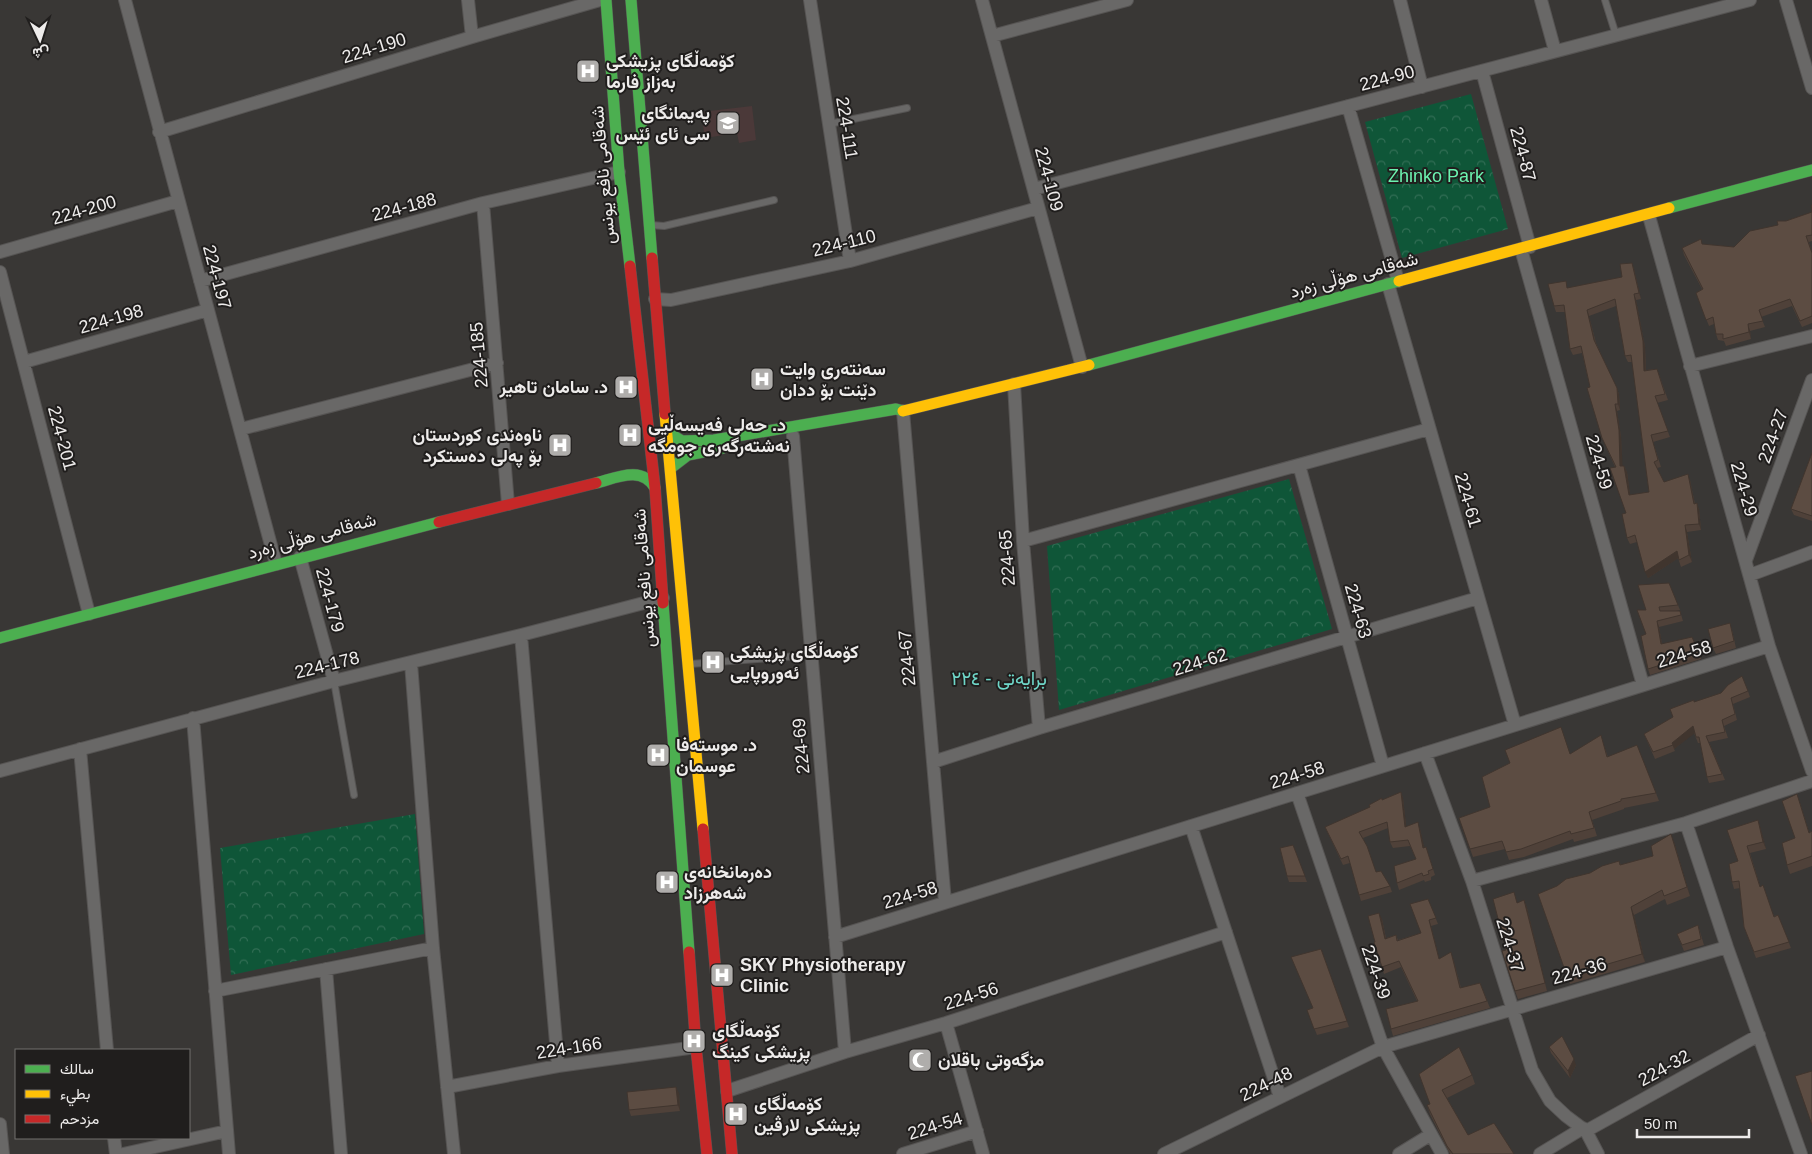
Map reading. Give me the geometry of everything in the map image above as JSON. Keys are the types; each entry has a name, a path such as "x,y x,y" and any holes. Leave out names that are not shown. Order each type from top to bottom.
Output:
{"main road":[{"name":"شەقامی نافع یونس","path":"606,0 619,172 655,488 663,598 700,933 727,1091 732,1154"},
{"name":"شەقامی نافع یونس","path":"631,0 655,299 689,665 700,933 696,1047 707,1154"},
{"name":"شەقامی هۆڵی زەرد","path":"668,432 682,441 714,440 896,409 903,410 1082,367 1393,282 1649,216 1812,170"},
{"name":"شەقامی هۆڵی زەرد","path":"671,468 688,455 897,416 903,410"},
{"path":"633,474 645,464 650,448"},
{"name":"شەقامی هۆڵی زەرد","path":"0,638 300,557 633,474"},
{"path":"633,474 641,474 647,477 655,488"}],"street":[{"name":"224-197","path":"125,0 276,564"},
{"path":"468,0 472,37"},
{"name":"224-190","path":"159,132 600,0"},
{"name":"224-111","path":"810,0 850,261"},
{"name":"224-109","path":"982,0 1082,367"},
{"path":"992,36 1127,0"},
{"path":"1400,0 1422,87"},
{"path":"1541,0 1555,51"},
{"name":"224-90","path":"1034,189 1750,0"},
{"path":"1786,0 1812,88"},
{"name":"224-87","path":"1482,71 1525,248"},
{"name":"224-61","path":"1348,106 1430,429 1515,725"},
{"name":"224-188","path":"200,281 483,203 619,172"},
{"name":"224-200","path":"0,252 178,201"},
{"name":"224-185","path":"483,203 508,504"},
{"name":"224-110","path":"655,299 671,300 850,261 1038,208"},
{"name":"224-29","path":"1649,216 1769,646 1812,771"},
{"name":"224-59","path":"1525,248 1643,685"},
{"name":"224-201","path":"0,272 90,614"},
{"name":"224-198","path":"24,362 208,310"},
{"path":"1690,366 1812,336"},
{"path":"241,429 497,363"},
{"name":"224-27","path":"1746,560 1812,380"},
{"name":"224-65","path":"1014,384 1023,541 1039,728"},
{"name":"224-67","path":"903,410 945,902"},
{"path":"1023,541 1430,429"},
{"name":"224-69","path":"793,436 845,1052"},
{"name":"224-63","path":"1299,465 1383,766"},
{"path":"1750,575 1812,552"},
{"name":"224-179","path":"300,557 334,681"},
{"name":"224-178","path":"0,771 192,718 663,598"},
{"name":"224-62","path":"933,762 1039,728 1478,598"},
{"path":"521,635 558,1066"},
{"name":"224-58","path":"835,937 1769,646"},
{"path":"410,663 433,948 454,1154"},
{"path":"192,718 229,1154"},
{"path":"80,749 107,1049"},
{"name":"224-37","path":"1425,753 1472,881 1532,1070 1550,1101 1584,1129"},
{"path":"1472,881 1686,823 1812,781"},
{"name":"224-39","path":"1297,793 1383,1047 1442,1154"},
{"path":"1686,823 1727,947 1801,1154"},
{"path":"1191,826 1280,1097"},
{"name":"224-56","path":"727,1091 845,1052 946,1023 1226,932"},
{"name":"224-36","path":"1383,1047 1727,947"},
{"path":"215,991 433,948"},
{"path":"326,969 341,1154"},
{"path":"946,1023 983,1154"},
{"name":"224-32","path":"1540,1154 1758,1035"},
{"name":"224-166","path":"447,1087 558,1066 696,1047"},
{"name":"224-48","path":"1164,1154 1383,1047"},
{"path":"0,1124 3,1154"},
{"path":"1584,1129 1598,1154"},
{"path":"123,1154 227,1131"},
{"name":"224-54","path":"903,1154 977,1131"},
{"path":"1399,1154 1430,1135"},
{"path":"114,1139 116,1154"}],"lane":[{"path":"1605,0 1616,36"},
{"path":"829,124 907,108"},
{"path":"649,225 664,226 774,200"},
{"path":"689,665 811,655"},
{"path":"334,681 354,795"}],"shaded area":[{"name":"پەیمانگای سی ئای ئێس","path":"752,106 756,140 739,143 737,133 705,138 701,112"}],"green space":[{"name":"Zhinko Park","path":"1471,94 1508,229 1402,258 1365,122"},
{"path":"1289,479 1332,629 1059,710 1047,546"},
{"path":"415,814 424,934 231,975 220,848"}],"building":[{"path":"1812,212 1812,235 1806,236 1812,253 1812,316 1800,321 1790,299 1759,310 1763,321 1748,324 1749,332 1723,339 1723,334 1716,334 1713,317 1706,320 1696,293 1703,289 1682,248 1701,239 1702,244 1734,247 1750,231 1778,225 1777,221 1786,221"},
{"path":"1632,263 1639,293 1634,294 1643,341 1644,371 1657,369 1665,394 1655,396 1668,431 1651,435 1658,460 1654,462 1664,482 1688,474 1694,504 1697,503 1699,524 1685,525 1689,555 1679,560 1677,551 1645,572 1635,535 1627,538 1622,514 1626,513 1610,468 1616,467 1602,438 1587,388 1590,387 1581,346 1570,349 1564,305 1554,306 1548,284 1566,281 1567,288 1622,277 1620,264","holes":["1615,299 1625,356 1631,355 1649,492 1629,495 1624,466 1620,466 1619,430 1615,404 1618,404 1617,388 1594,340 1587,310"]},
{"path":"1812,453 1812,516 1791,509"},
{"path":"1669,583 1678,605 1659,607 1660,611 1680,611 1681,615 1657,621 1661,644 1692,637 1699,653 1648,669 1641,636 1646,634 1637,610 1646,610 1638,585"},
{"path":"1730,623 1734,641 1713,648 1708,629"},
{"path":"1742,676 1748,691 1731,698 1735,714 1722,720 1725,732 1706,736 1722,774 1707,777 1699,737 1696,737 1693,726 1672,743 1673,745 1653,752 1644,734 1673,717 1670,709 1721,693 1728,685"},
{"path":"1561,727 1570,754 1601,735 1607,757 1637,745 1656,793 1621,799 1621,801 1589,812 1594,828 1571,834 1570,831 1521,849 1506,852 1502,841 1470,849 1459,818 1490,807 1482,777 1510,763 1505,750"},
{"path":"1401,792 1405,827 1418,822 1423,848 1426,847 1433,869 1428,871 1429,874 1423,876 1422,873 1397,883 1394,866 1416,859 1408,840 1390,842 1387,822 1359,832 1367,846 1376,872 1381,871 1390,886 1359,895 1348,856 1341,859 1325,827 1370,807 1369,805 1382,798 1382,800"},
{"path":"1797,794 1809,833 1812,831 1812,856 1787,865 1782,843 1795,838 1782,801"},
{"path":"1758,820 1763,842 1747,846 1760,887 1763,885 1774,917 1778,915 1789,942 1754,952 1744,927 1739,881 1732,882 1729,864 1738,861 1727,830"},
{"path":"1671,834 1687,887 1664,896 1662,890 1631,907 1642,954 1567,976 1538,894 1557,886 1566,879 1590,873 1602,866 1619,861 1620,865 1653,856 1651,846"},
{"path":"1293,845 1305,876 1287,876 1280,848"},
{"path":"1514,892 1517,903 1524,900 1545,983 1515,991 1502,951 1506,950 1493,899"},
{"path":"1428,899 1436,918 1429,920 1439,959 1451,952 1460,988 1480,983 1487,1001 1391,1029 1386,1009 1418,1001 1399,961 1382,967 1368,916 1379,913 1385,939 1396,935 1397,941 1421,933 1410,904"},
{"path":"1698,925 1701,939 1682,945 1677,934"},
{"path":"1321,949 1347,1021 1314,1029 1307,1010 1313,1008 1291,957"},
{"path":"1562,1036 1574,1059 1568,1071 1549,1047"},
{"path":"1459,1047 1472,1075 1442,1090 1468,1135 1494,1123 1514,1154 1453,1154 1447,1146 1427,1105 1430,1104 1419,1074"},
{"path":"1812,1071 1812,1125 1795,1076"},
{"path":"676,1087 678,1105 629,1110 627,1092"}],"traffic: fast":[{"path":"606,0 619,172 630,266"},
{"path":"631,0 652,258"},
{"path":"1669,208 1812,170"},
{"path":"1089,365 1399,281"},
{"path":"667,432 682,441 714,440 896,409 903,411"},
{"path":"671,468 688,455 723,448"},
{"path":"596,483 620,476 636,475 650,481 655,488"},
{"path":"0,638 439,522"},
{"path":"663,603 689,952"}],"traffic: slow":[{"path":"1399,281 1669,208"},
{"path":"903,411 1089,365"},
{"path":"665,414 703,829"}],"traffic: jam":[{"path":"652,258 665,414"},
{"path":"630,266 655,488 663,603"},
{"path":"439,522 596,483"},
{"path":"703,829 732,1154"},
{"path":"689,952 707,1154"}],"place":[{"name":"کۆمەڵگای پزیشکی بەزاز فارما","path":"588,71"},
{"name":"پەیمانگای سی ئای ئێس","path":"728,123"},
{"name":"سەنتەری وایت دێنت بۆ ددان","path":"762,379"},
{"name":"د. سامان تاهیر","path":"626,387"},
{"name":"د. حەلی فەیسەڵیی نەشتەرگەری جومگە","path":"630,435"},
{"name":"ناوەندی کوردستان بۆ پەلی دەستکرد","path":"560,445"},
{"name":"کۆمەڵگای پزیشکی ئەوروپایی","path":"713,662"},
{"name":"د. موستەفا عوسمان","path":"658,755"},
{"name":"دەرمانخانەی شەهرزاد","path":"667,882"},
{"name":"SKY Physiotherapy Clinic","path":"722,975"},
{"name":"کۆمەڵگای پزیشکی کینگ","path":"694,1041"},
{"name":"مزگه‌وتی باقلان","path":"920,1060"},
{"name":"کۆمەڵگای پزیشکی لارڤین","path":"736,1114"}],"district":[{"name":"برایەتی - ٢٢٤","path":"999,678"}]}
